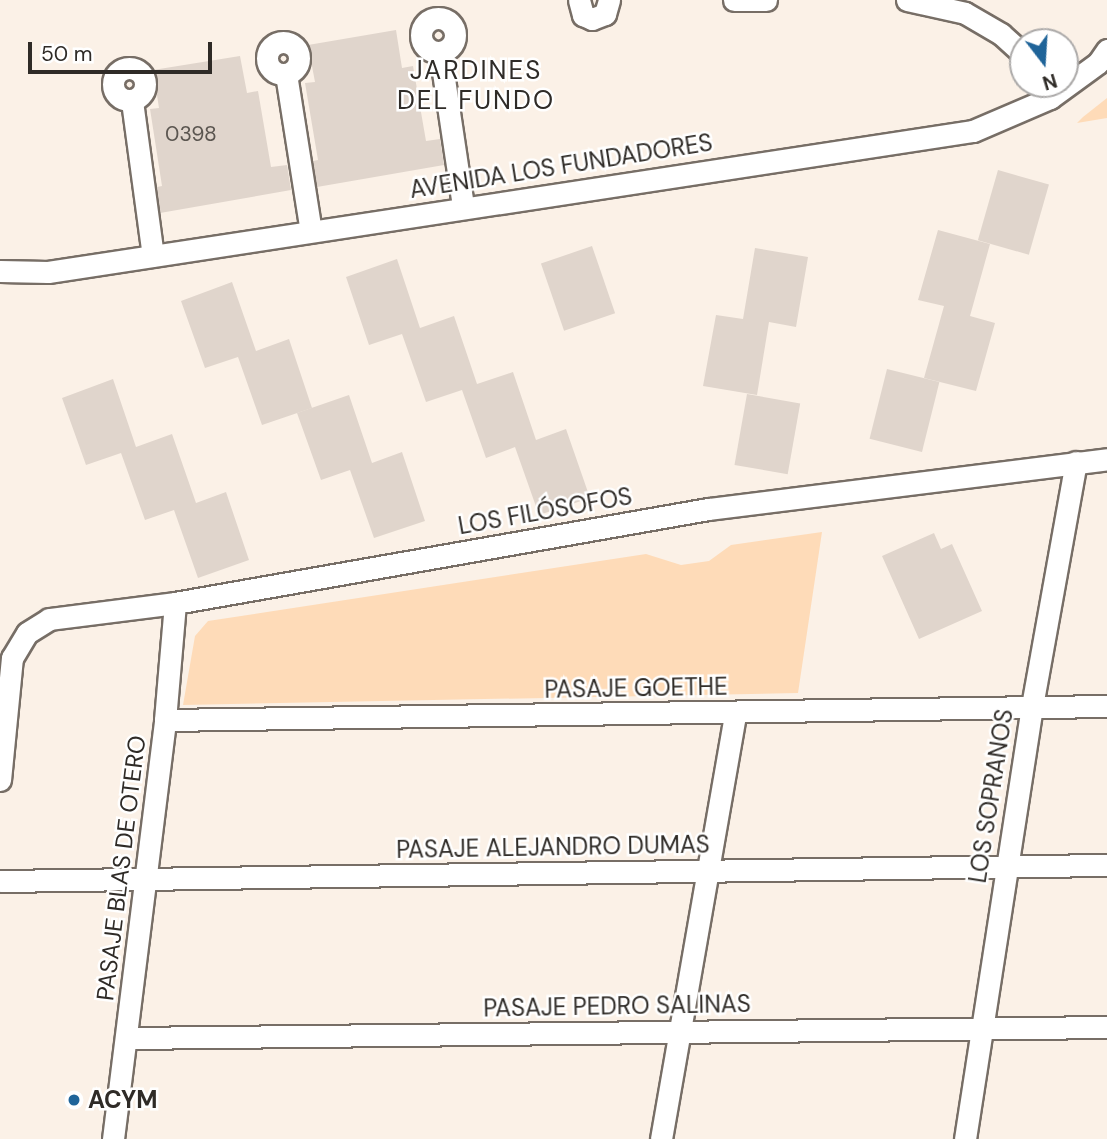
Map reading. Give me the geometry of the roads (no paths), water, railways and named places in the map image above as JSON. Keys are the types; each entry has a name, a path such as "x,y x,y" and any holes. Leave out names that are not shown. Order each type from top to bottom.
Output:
{"street":[{"path":"579,0 583,15 592,19 605,14 609,0"},
{"path":"734,0 766,0"},
{"path":"907,0 965,13 1009,41"},
{"name":"AVENIDA LOS FUNDADORES","path":"1079,73 1098,63 1107,50"},
{"path":"440,52 463,206"},
{"path":"286,74 311,231"},
{"name":"AVENIDA LOS FUNDADORES","path":"0,271 48,272 463,206 973,131 1034,98"},
{"path":"132,101 153,256"},
{"name":"LOS FILÓSOFOS","path":"0,780 12,658 27,634 49,619 174,603 675,514 1107,459"},
{"name":"LOS SOPRANOS","path":"965,1139 1032,706 1076,462"},
{"name":"PASAJE BLAS DE OTERO","path":"113,1139 165,720 174,603"},
{"name":"PASAJE GOETHE","path":"165,720 1107,706"},
{"path":"661,1139 735,713"},
{"name":"PASAJE ALEJANDRO DUMAS","path":"0,881 1107,865"},
{"name":"PASAJE PEDRO SALINAS","path":"127,1038 1107,1027"}],"place":[{"name":"ACYM","path":"74,1100"}],"district":[{"name":"JARDINES DEL FUNDO","path":"476,86"}]}
